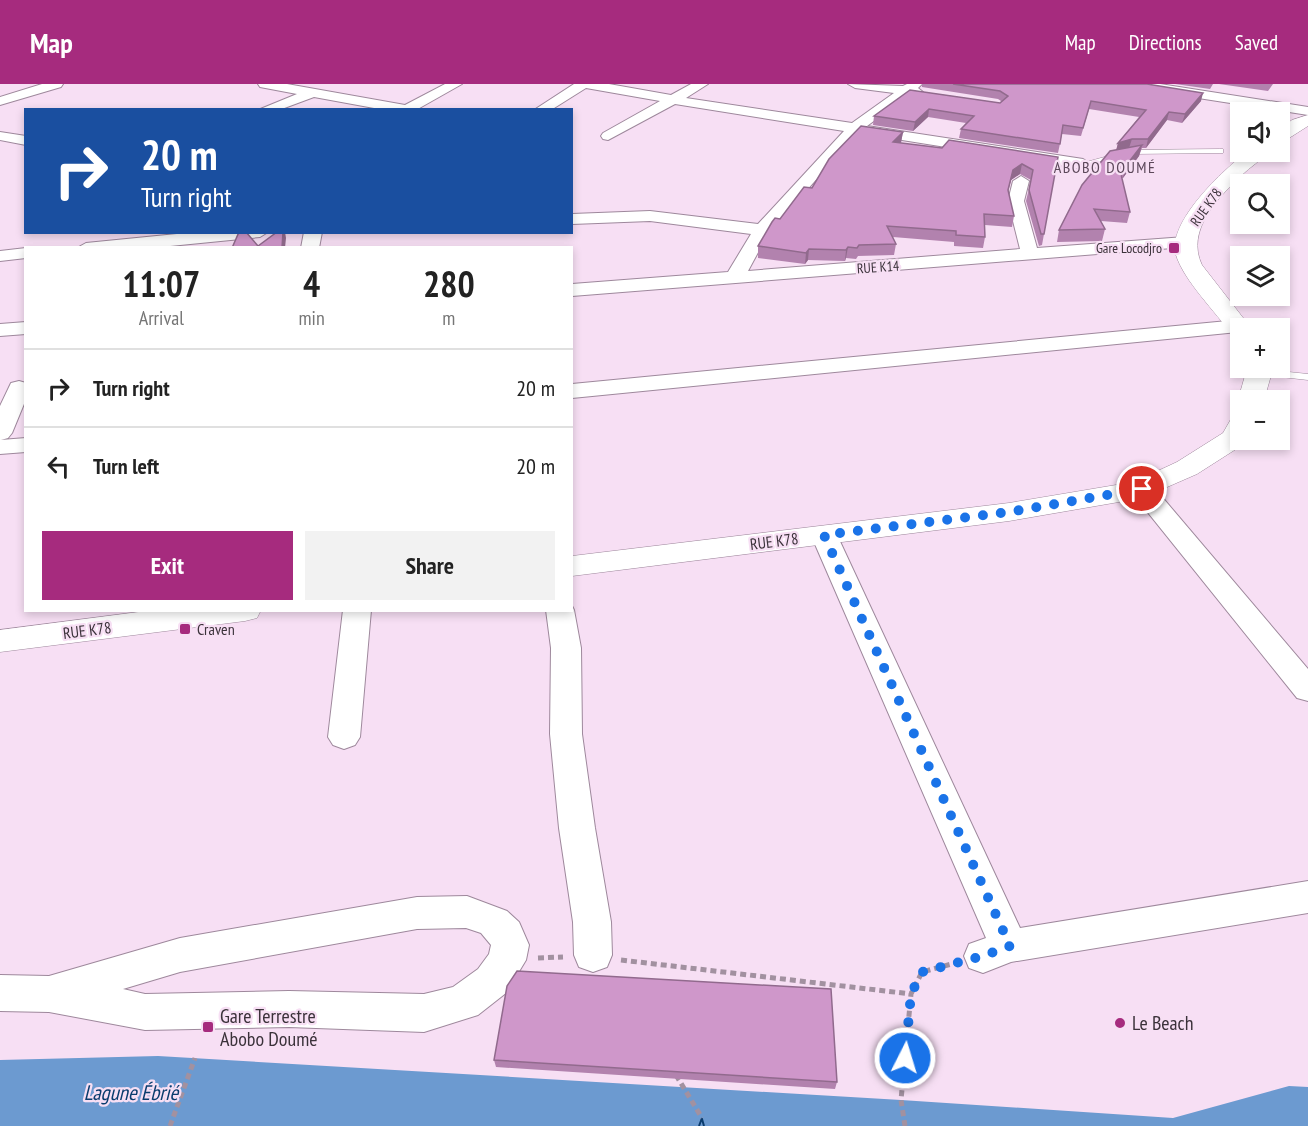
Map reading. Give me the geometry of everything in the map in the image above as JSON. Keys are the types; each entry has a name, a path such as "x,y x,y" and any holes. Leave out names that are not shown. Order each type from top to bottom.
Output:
{"street":[{"path":"0,101 56,84"},
{"path":"265,84 400,108"},
{"path":"270,108 334,84"},
{"path":"407,108 455,84"},
{"path":"544,108 585,84 1083,164"},
{"path":"608,136 669,99 701,84"},
{"path":"855,84 910,87 928,94"},
{"path":"1134,84 1308,111"},
{"path":"734,278 762,230 854,129 910,87"},
{"path":"1290,129 1308,120"},
{"path":"0,136 24,141"},
{"name":"RUE K78","path":"1231,318 1196,273 1185,252 1185,242 1194,220 1217,189 1247,162"},
{"path":"1021,181 1016,201 1030,255"},
{"path":"573,219 650,216 762,230"},
{"path":"108,246 238,234"},
{"name":"RUE K14","path":"573,290 1185,242"},
{"path":"0,256 24,253"},
{"path":"0,330 24,328"},
{"path":"573,390 1230,329"},
{"path":"0,433 19,388"},
{"name":"RUE K78","path":"573,566 1009,512 1142,489 1187,468 1230,441"},
{"path":"0,447 24,445"},
{"path":"1142,489 1308,690"},
{"path":"824,535 996,951 1308,897"},
{"name":"RUE K78","path":"0,641 229,612"},
{"path":"344,737 357,612"},
{"path":"560,612 566,648 566,734 592,922 593,955"},
{"path":"0,993 49,994 145,1012 289,1009 424,1013 464,1002 492,981 507,960 510,945 505,934 494,922 467,912 417,913 180,955 49,994"}],"lane":[{"path":"1083,164 1130,152 1220,151"},
{"path":"1290,374 1308,377"}],"path":[{"path":"905,1126 902,1100 911,994 922,972 996,951"},
{"path":"507,960 593,955 911,994"},
{"path":"170,1126 195,1058"},
{"path":"672,1068 702,1118"}],"water":[{"name":"Lagune Ébrié","path":"158,1056 1173,1118 1289,1086 1308,1087 1308,1126 0,1126 0,1060"}],"building":[{"path":"953,84 1147,84 1203,93 1185,114 1169,112 1148,139 1132,139 1118,143 1146,110 1091,101 1083,128 1063,125 1060,144 961,129 974,116 929,109 915,122 874,116 910,90 1000,103 1008,96 1000,91"},
{"path":"861,126 903,132 893,142 942,148 949,140 1058,157 1044,234 1041,234 1029,190 1033,170 1022,164 1013,170 1008,190 1014,216 984,214 985,237 956,235 956,231 887,226 896,244 859,245 857,248 848,247 846,250 809,249 806,253 758,246 775,218 780,219 804,187 812,188 829,159"},
{"path":"1142,145 1125,167 1119,166 1130,212 1094,209 1105,229 1059,230 1082,185 1110,151"},
{"path":"238,234 248,234 258,246 233,246"},
{"path":"274,234 283,234 282,246 258,246"},
{"path":"517,971 831,989 837,1082 494,1060 507,986"}],"ferry route":[{"path":"699,1126 702,1118"},
{"path":"702,1119 704,1126"}],"place":[{"name":"Gare Locodjro","path":"1174,248"},
{"name":"Craven","path":"185,629"},
{"name":"Le Beach","path":"1120,1023"},
{"name":"Gare Terrestre Abobo Doumé","path":"208,1027"}],"district":[{"name":"ABOBO DOUMÉ","path":"1105,167"}],"route":[{"path":"905,1058 911,994 922,972 983,956 1010,946 824,535 1009,512 1142,489"}]}
